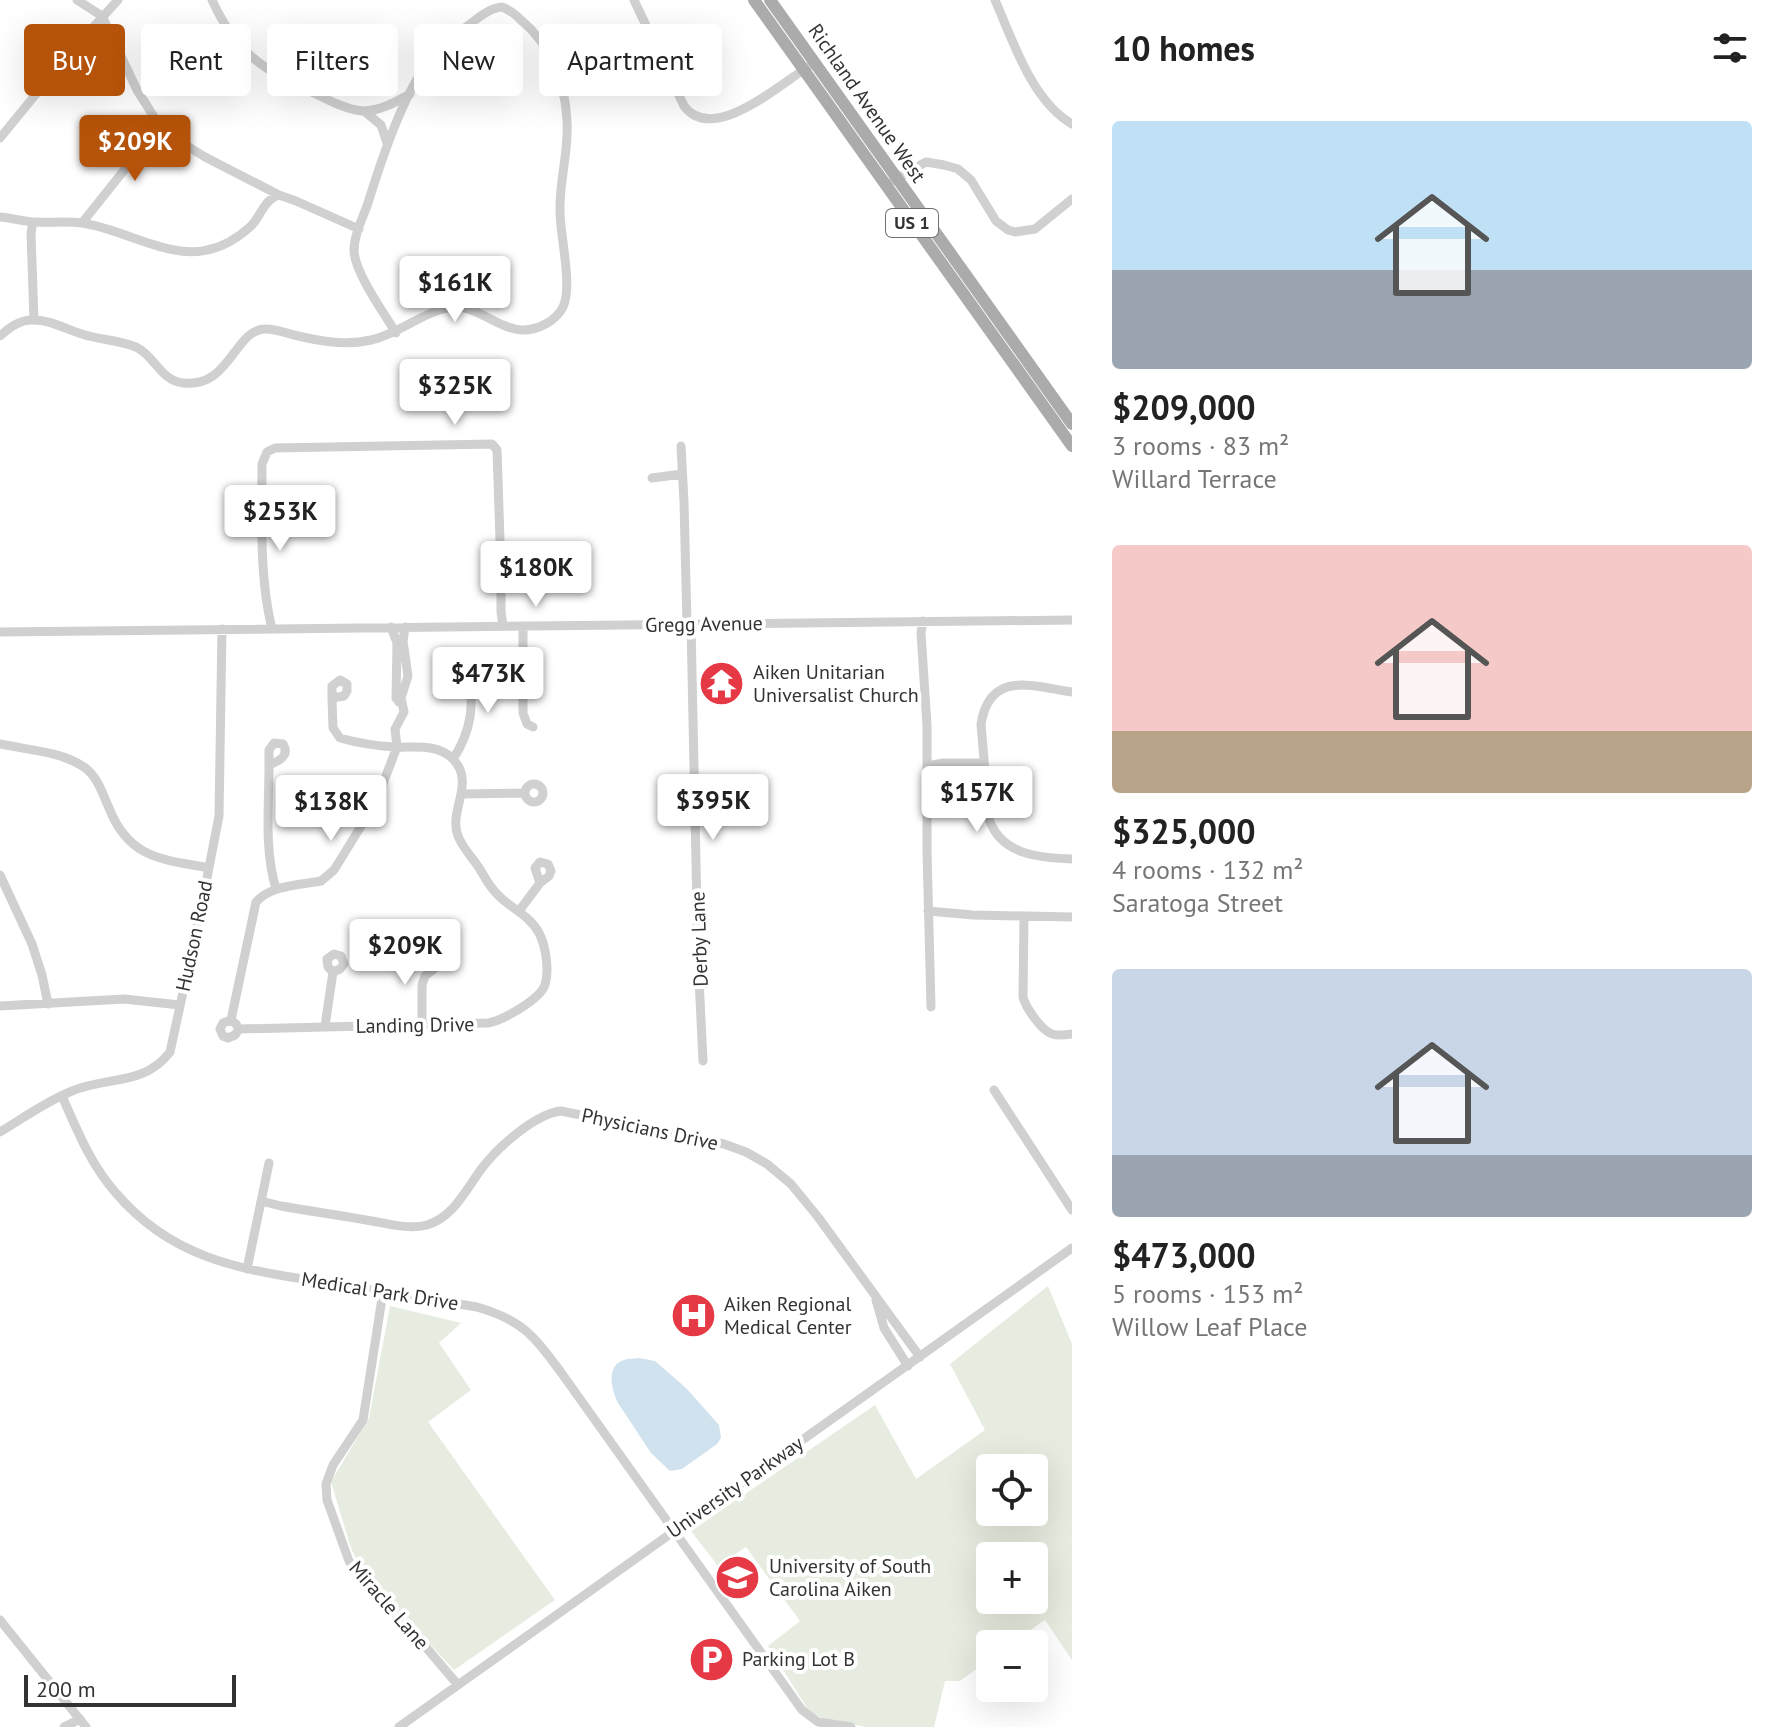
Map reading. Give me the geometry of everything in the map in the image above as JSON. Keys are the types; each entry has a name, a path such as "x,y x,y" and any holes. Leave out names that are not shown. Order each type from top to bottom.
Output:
{"main road":[{"name":"Richland Avenue West","path":"754,0 809,66 1072,446"},
{"name":"Richland Avenue West","path":"770,0 809,66"},
{"name":"Richland Avenue West","path":"891,182 1072,424"}],"street":[{"path":"77,0 102,16 130,76 160,125 182,144 279,195 359,229"},
{"path":"0,138 118,0"},
{"path":"212,0 222,22 246,53 274,74 323,98 372,116 381,125 387,146"},
{"path":"634,0 682,103 695,117 715,119 742,110 809,66"},
{"path":"995,0 1030,76 1053,110 1072,124"},
{"path":"0,336 21,322 34,320 136,347 172,381 198,383 222,370 250,335 263,329 336,343 370,341 396,333 435,311 454,307 475,312 508,327 526,330 550,322 564,305 567,289 560,209 567,114 554,62 539,36 502,3 441,46 431,58 410,94 387,146 355,241 356,261 396,333"},
{"path":"363,111 385,106 410,94"},
{"path":"82,223 160,125"},
{"path":"891,182 926,162 958,169 971,180 996,221 1015,232 1035,229 1072,199"},
{"path":"0,217 33,222 82,223 166,248 204,251 238,237 259,216 269,199 279,195"},
{"path":"33,222 34,320"},
{"path":"272,629 266,602 262,481 263,458 267,452 275,448 467,443 494,445 498,457 503,626"},
{"name":"Derby Lane","path":"681,446 703,1061"},
{"path":"652,478 682,474"},
{"name":"Gregg Avenue","path":"0,632 1072,620"},
{"path":"923,621 921,647 927,725 931,1007"},
{"path":"523,626 523,713 527,724 533,727"},
{"path":"391,627 397,643 396,698 404,712"},
{"path":"231,1020 254,907 262,896 276,889 321,881 330,874 377,798 397,747 395,729 404,712 401,698 408,670 403,641 405,627"},
{"name":"Hudson Road","path":"0,1132 62,1096 100,1082 140,1076 153,1069 170,1052 219,816 222,629"},
{"path":"332,698 333,728 340,738 397,747 424,747 453,759 466,736 472,713 470,657"},
{"path":"1072,692 1006,686 996,691 983,708 981,724 989,819 998,837 1024,854 1072,859"},
{"path":"0,744 68,758 83,766 97,781 114,819 135,847 165,860 209,868"},
{"name":"Landing Drive","path":"239,1029 495,1022 528,1003 544,987 544,948 539,932 490,887 458,837 456,816 462,794 461,775 453,759"},
{"path":"928,766 984,763"},
{"path":"269,765 268,839 276,889"},
{"path":"462,794 525,793"},
{"path":"0,875 32,944 48,1004"},
{"path":"519,911 540,883"},
{"path":"928,911 1072,917"},
{"path":"1024,917 1023,997 1026,1006 1045,1030 1054,1036 1072,1034"},
{"path":"422,1025 422,985 425,976 434,969"},
{"path":"325,1026 333,972"},
{"path":"0,1006 124,999 180,1005"},
{"path":"231,1020 239,1029 231,1038 223,1036 221,1026 231,1020"},
{"path":"994,1090 1072,1210"},
{"name":"Medical Park Drive","path":"62,1096 95,1165 114,1191 137,1215 189,1250 247,1269 477,1307 505,1316 522,1327 537,1341 802,1710 818,1722 851,1727"},
{"name":"Physicians Drive","path":"261,1201 402,1226 425,1225 441,1218 463,1197 484,1166 509,1142 542,1117 554,1112 566,1111 724,1144 756,1157 791,1184 920,1357"},
{"path":"247,1269 269,1163"},
{"name":"University Parkway","path":"399,1727 1072,1248"},
{"name":"Miracle Lane","path":"383,1292 363,1420 333,1465 326,1484 327,1500 349,1561 356,1571 458,1685"},
{"name":"Physicians Drive","path":"876,1297 884,1328 908,1366"},
{"path":"1,1625 83,1723 64,1727"}],"shaded area":[{"path":"1048,1286 1072,1344 1072,1660 1045,1620 1030,1630 976,1630 976,1669 960,1681 945,1681 934,1727 867,1727 826,1720 809,1711 768,1646 800,1621 746,1547 718,1566 691,1531 875,1405 916,1479 985,1430 950,1364"},
{"path":"390,1306 461,1323 439,1343 471,1390 428,1422 555,1600 454,1670 361,1570 331,1482 369,1418"}],"water":[{"path":"639,1358 655,1361 686,1388 719,1425 721,1438 717,1444 682,1469 670,1471 651,1453 616,1398 612,1385 614,1367 624,1360"}],"place":[{"name":"Aiken Unitarian Universalist Church","path":"722,684"},
{"name":"Aiken Regional Medical Center","path":"693,1316"},
{"name":"University of South Carolina Aiken","path":"738,1578"},
{"name":"Parking Lot B","path":"711,1659"}]}
